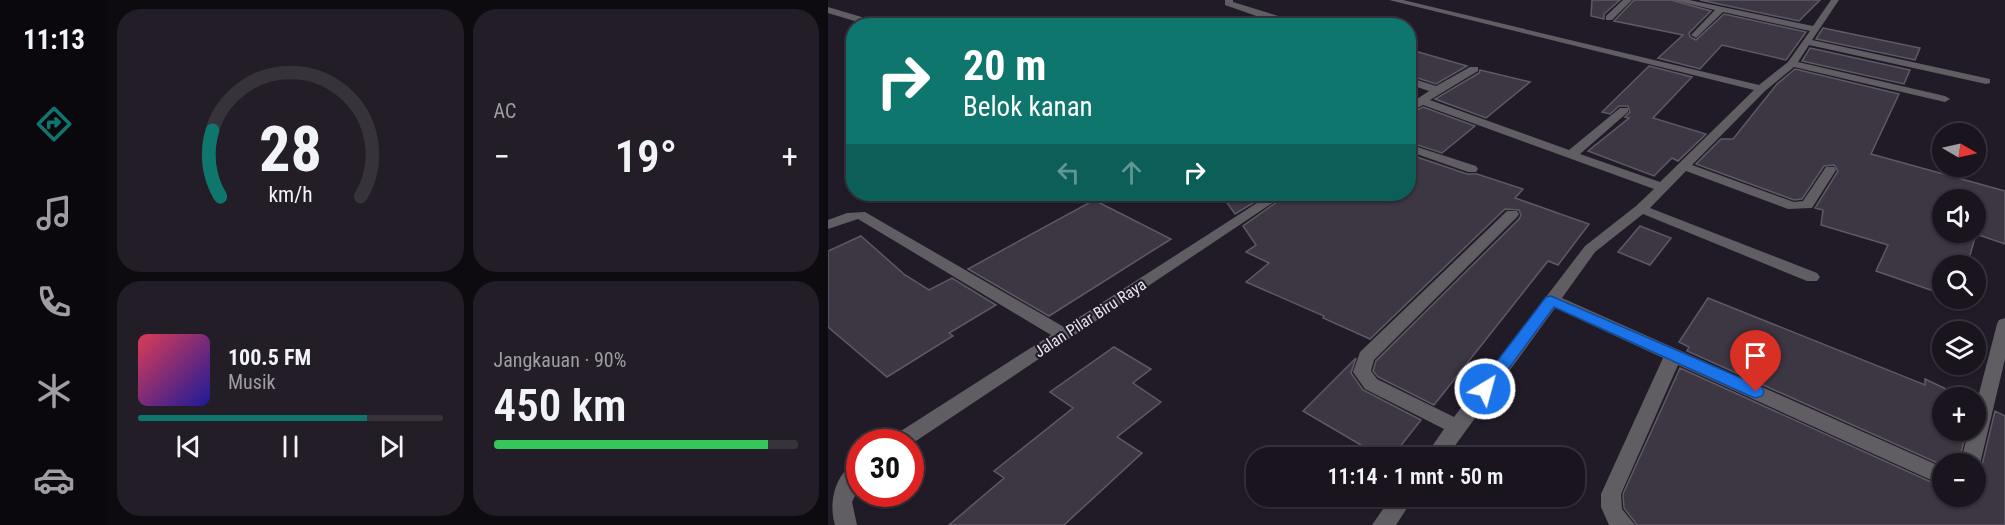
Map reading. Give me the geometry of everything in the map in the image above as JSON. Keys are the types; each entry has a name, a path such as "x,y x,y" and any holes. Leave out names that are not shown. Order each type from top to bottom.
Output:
{"street":[{"path":"1229,0 1228,3 1275,18"},
{"path":"1393,0 1761,89"},
{"path":"1609,18 1628,0"},
{"path":"1677,0 1815,29"},
{"path":"1442,447 1590,249 1641,209 1761,89 1792,64 1835,0"},
{"path":"1696,35 1721,9"},
{"path":"828,10 855,18"},
{"path":"1807,42 1986,81"},
{"path":"1792,64 1944,99"},
{"path":"1416,105 1474,69"},
{"path":"1416,83 1437,90"},
{"path":"1422,101 1661,187"},
{"path":"1572,154 1624,110"},
{"path":"1416,150 1472,169"},
{"path":"1685,167 1793,206 1807,205 1830,170"},
{"name":"Jalan Pilar Biru Raya","path":"920,429 1268,201"},
{"path":"1641,209 1812,277"},
{"path":"1457,426 1371,384 1362,372 1366,357 1512,214"},
{"path":"828,225 847,217 860,215 1065,334"},
{"path":"1551,300 1932,472"},
{"path":"1973,453 2005,324"},
{"path":"1624,525 1613,514 1610,503 1611,494 1674,354"},
{"path":"846,488 839,510 846,525"},
{"path":"1383,525 1397,507"}],"building":[{"path":"1592,0 1620,0 1604,14 1604,19 1591,16"},
{"path":"1634,0 1671,0 1711,11 1689,33 1690,37 1696,40 1724,14 1806,32 1786,60 1722,45 1700,69 1658,58 1683,35 1614,21"},
{"path":"1700,0 1820,0 1799,21"},
{"path":"1823,28 1920,48 1915,60 1816,39"},
{"path":"1810,48 1910,70 1904,84 1802,61"},
{"path":"1416,51 1467,66 1436,84 1416,78"},
{"path":"1649,66 1692,77 1653,118 1706,134 1678,161 1672,158 1654,176 1588,151 1629,118 1625,117 1630,112 1628,106 1619,106 1610,114 1602,112"},
{"path":"1795,69 1899,94 1871,154 1932,171 1932,177 1954,177 2005,191 2005,244 1986,237 1986,189 1932,189 1932,243 1973,243 1970,255 1932,255 1932,291 1876,271 1888,245 1821,225 1823,210 1815,208 1838,171 1834,165 1824,166 1802,199 1794,200 1696,164 1721,139 1733,139 1777,84"},
{"path":"1480,70 1530,82 1486,118 1435,99 1479,73"},
{"path":"1423,107 1475,126 1442,153 1416,145 1416,111"},
{"path":"1416,157 1467,174 1477,174 1523,189 1515,198 1589,224 1558,265 1548,261 1434,405 1378,377 1373,371 1376,361 1519,219 1521,215 1519,210 1505,209 1370,339 1246,282 1269,263 1246,252 1256,245 1243,226 1278,201 1416,201"},
{"path":"1092,201 1171,239 1049,316 968,269"},
{"path":"1226,201 1256,201 1235,214"},
{"path":"1640,226 1671,238 1650,265 1618,252"},
{"path":"861,236 905,275 929,290 952,278 996,305 949,333 953,336 887,377 828,327 828,251"},
{"path":"1708,298 1925,385 1925,379 1942,387 1932,387 1932,441 1964,441 1961,453 1932,453 1932,461 1687,351 1689,347 1679,342"},
{"path":"1114,347 1151,369 1133,383 1161,402 1117,437 1142,453 1064,525 949,525 1004,478 994,471 1073,408 1050,392"},
{"path":"1356,358 1351,373 1363,390 1421,420 1400,447 1364,447 1303,411"},
{"path":"1680,368 1932,482 1932,507 1986,507 1985,453 1995,411 2005,416 2005,525 1637,525 1624,508 1623,494"}],"route":[{"path":"1485,389 1551,300 1756,392"}]}
